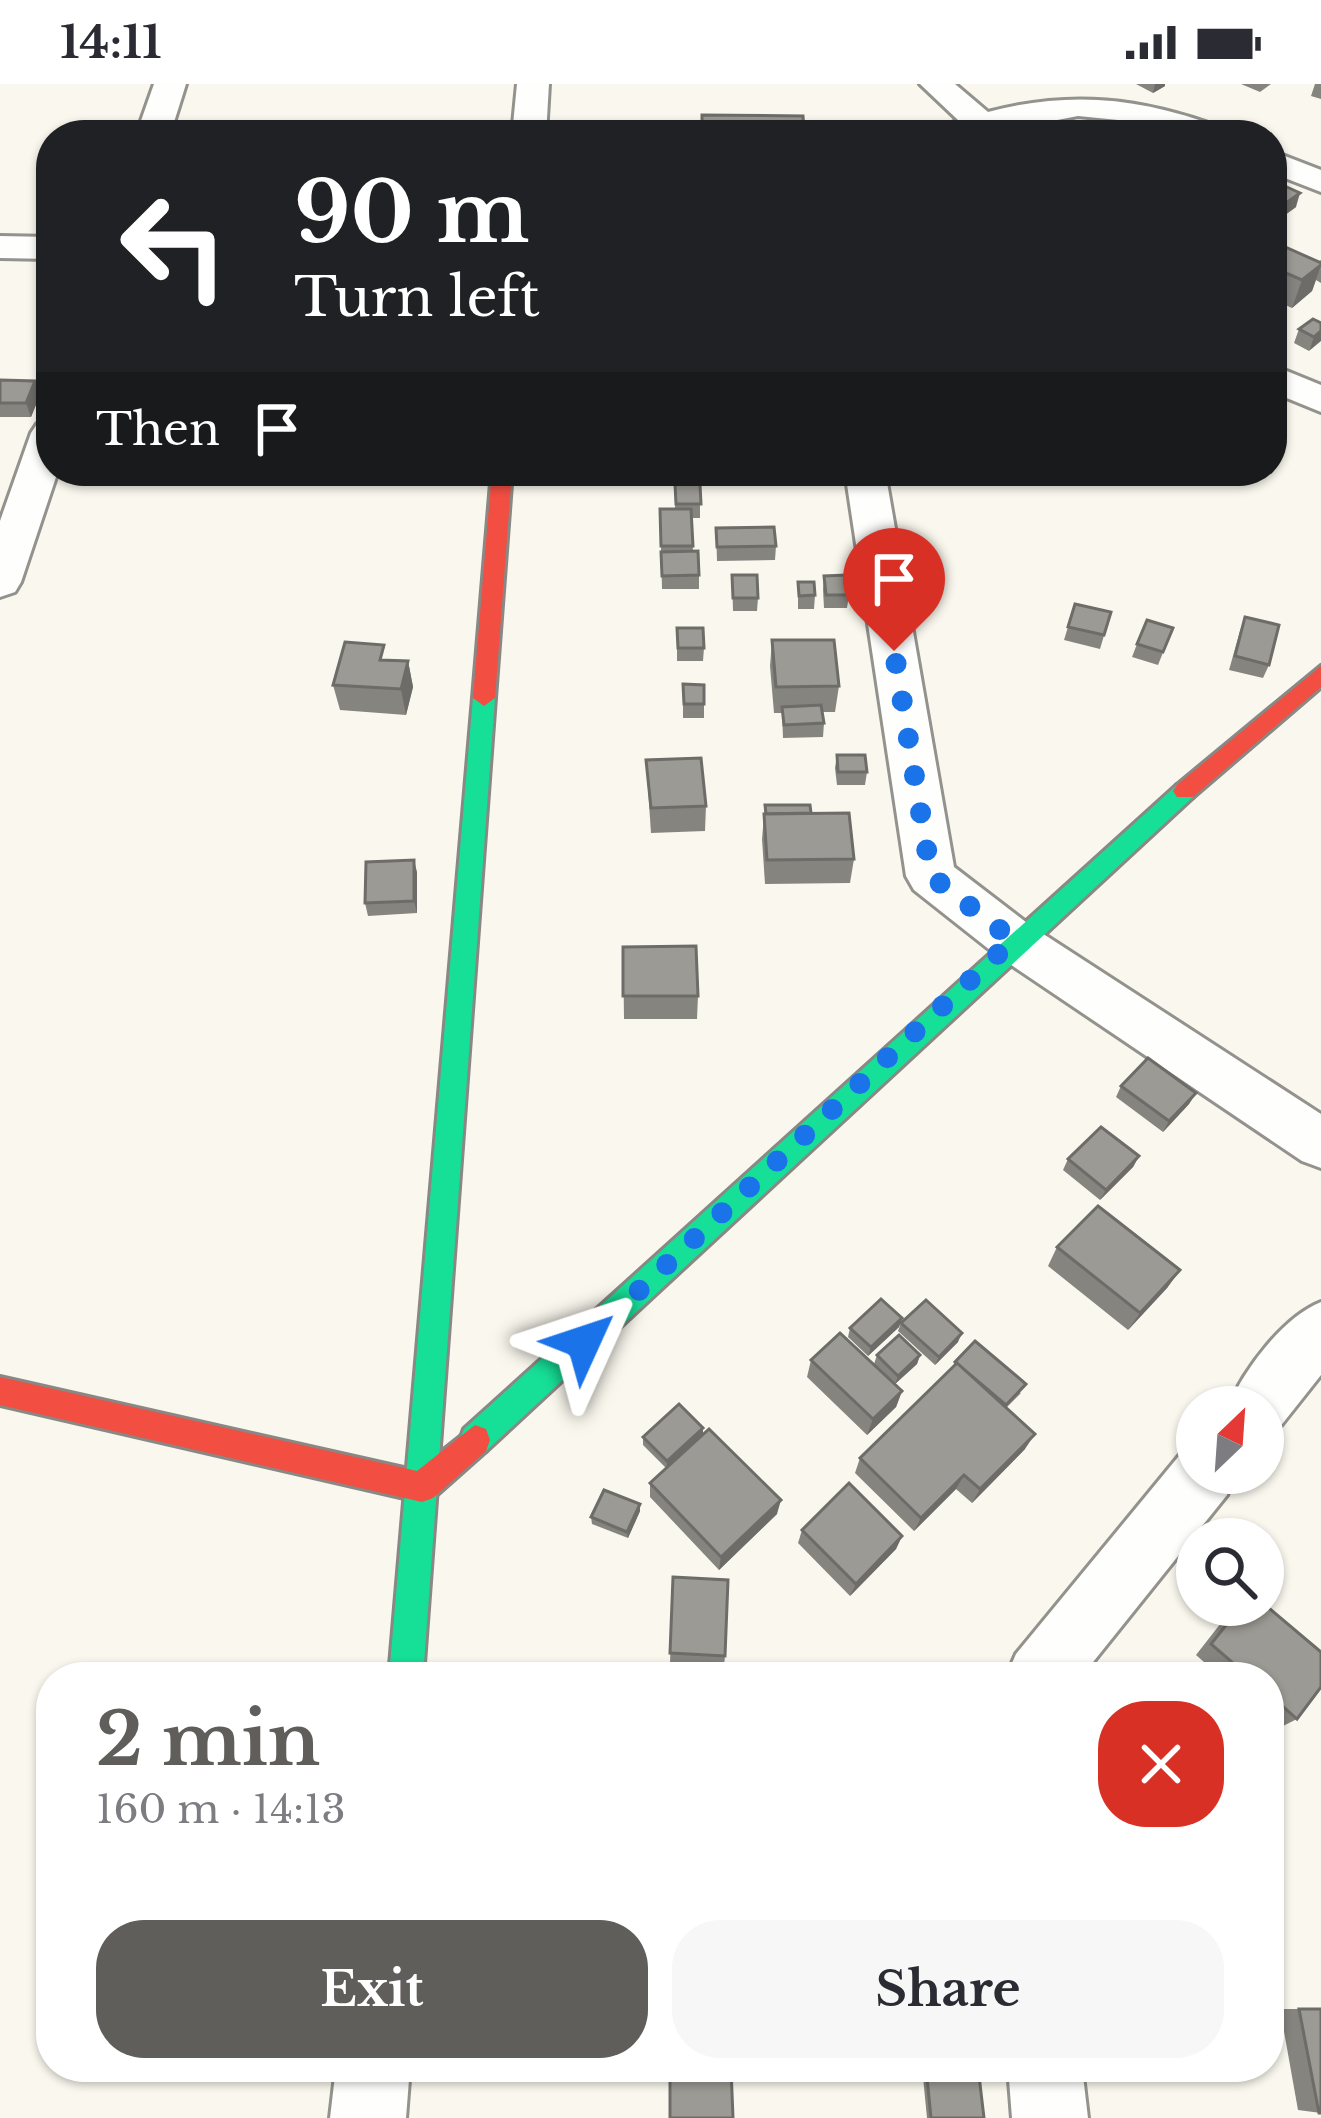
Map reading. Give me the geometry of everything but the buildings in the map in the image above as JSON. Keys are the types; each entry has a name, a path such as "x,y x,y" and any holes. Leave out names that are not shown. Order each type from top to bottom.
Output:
{"street":[{"path":"158,120 170,84"},
{"path":"530,120 532,84"},
{"path":"936,84 978,120"},
{"path":"994,120 1069,103 1174,120"},
{"path":"1287,167 1321,182"},
{"path":"0,247 36,248"},
{"path":"1287,384 1321,400"},
{"path":"0,582 36,483"},
{"path":"407,1662 501,486"},
{"path":"867,486 931,876 1013,940 1321,1144"},
{"path":"422,1487 681,1255 1013,940 1321,674"},
{"path":"1275,1386 1321,1330"},
{"path":"0,1391 422,1487"},
{"path":"1052,1662 1188,1494"},
{"path":"368,2118 372,2082"},
{"path":"1047,2082 1051,2118"}],"traffic: fast":[{"path":"407,1662 484,698"},
{"path":"475,1440 1185,791"}],"traffic: jam":[{"path":"484,698 501,486"},
{"path":"1185,791 1321,674"},
{"path":"0,1391 422,1487 475,1440"}],"route":[{"path":"584,1342 1013,940 931,876 894,651"}]}
